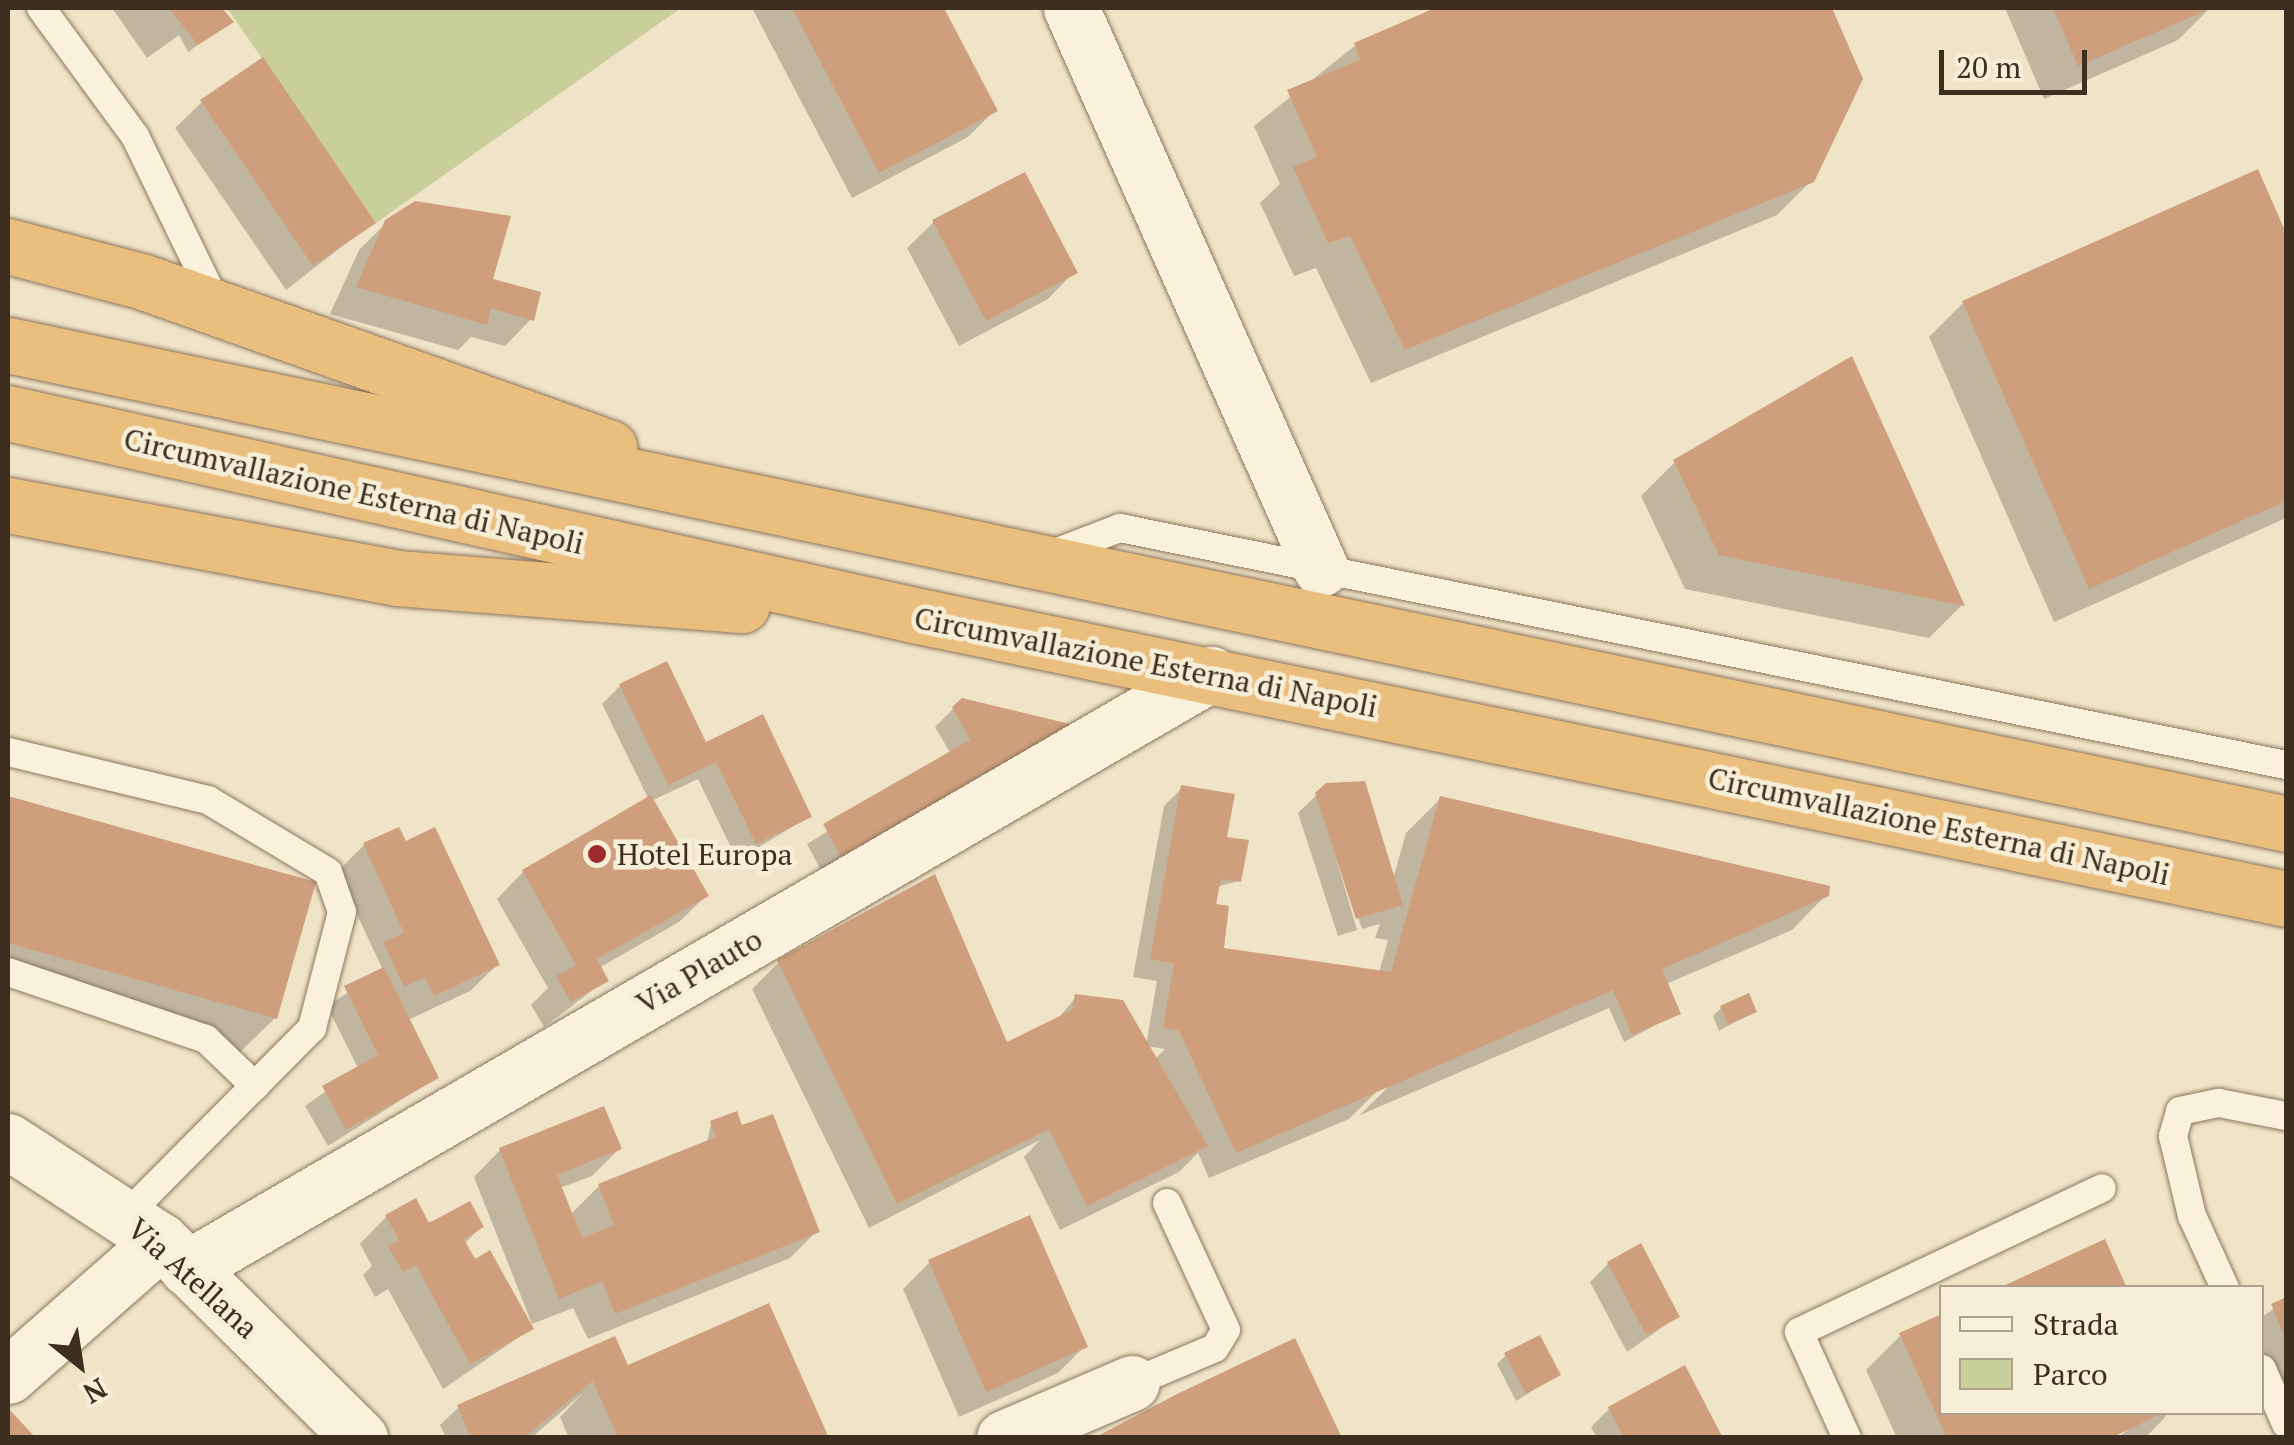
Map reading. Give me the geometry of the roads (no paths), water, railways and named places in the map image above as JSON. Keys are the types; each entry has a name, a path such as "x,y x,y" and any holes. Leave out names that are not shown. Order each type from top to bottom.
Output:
{"highway":[{"path":"8,246 217,307 760,507"},
{"path":"8,345 1026,564 2286,824"},
{"name":"Circumvallazione Esterna di Napoli","path":"8,414 914,615 2286,899"},
{"path":"8,505 397,578 914,615"}],"street":[{"path":"1072,8 1321,569"},
{"name":"Via Plauto","path":"8,1376 158,1242 1211,674"},
{"name":"Via Atellana","path":"8,1141 158,1242 360,1438"},
{"path":"1004,1438 1132,1383"}],"lane":[{"path":"41,8 134,136 217,307"},
{"path":"1026,564 1120,528 2286,765"},
{"path":"8,752 208,800 328,872 342,912 312,1028 255,1086 158,1242"},
{"path":"8,972 206,1039 255,1086"},
{"path":"2224,1285 2192,1216 2172,1136 2180,1111 2219,1103 2286,1116"},
{"path":"1847,1438 1798,1332 2102,1188"},
{"path":"1132,1383 1215,1348 1226,1330 1167,1203"},
{"path":"2264,1374 2286,1424"}],"place":[{"name":"Hotel Europa","path":"597,854"}]}
